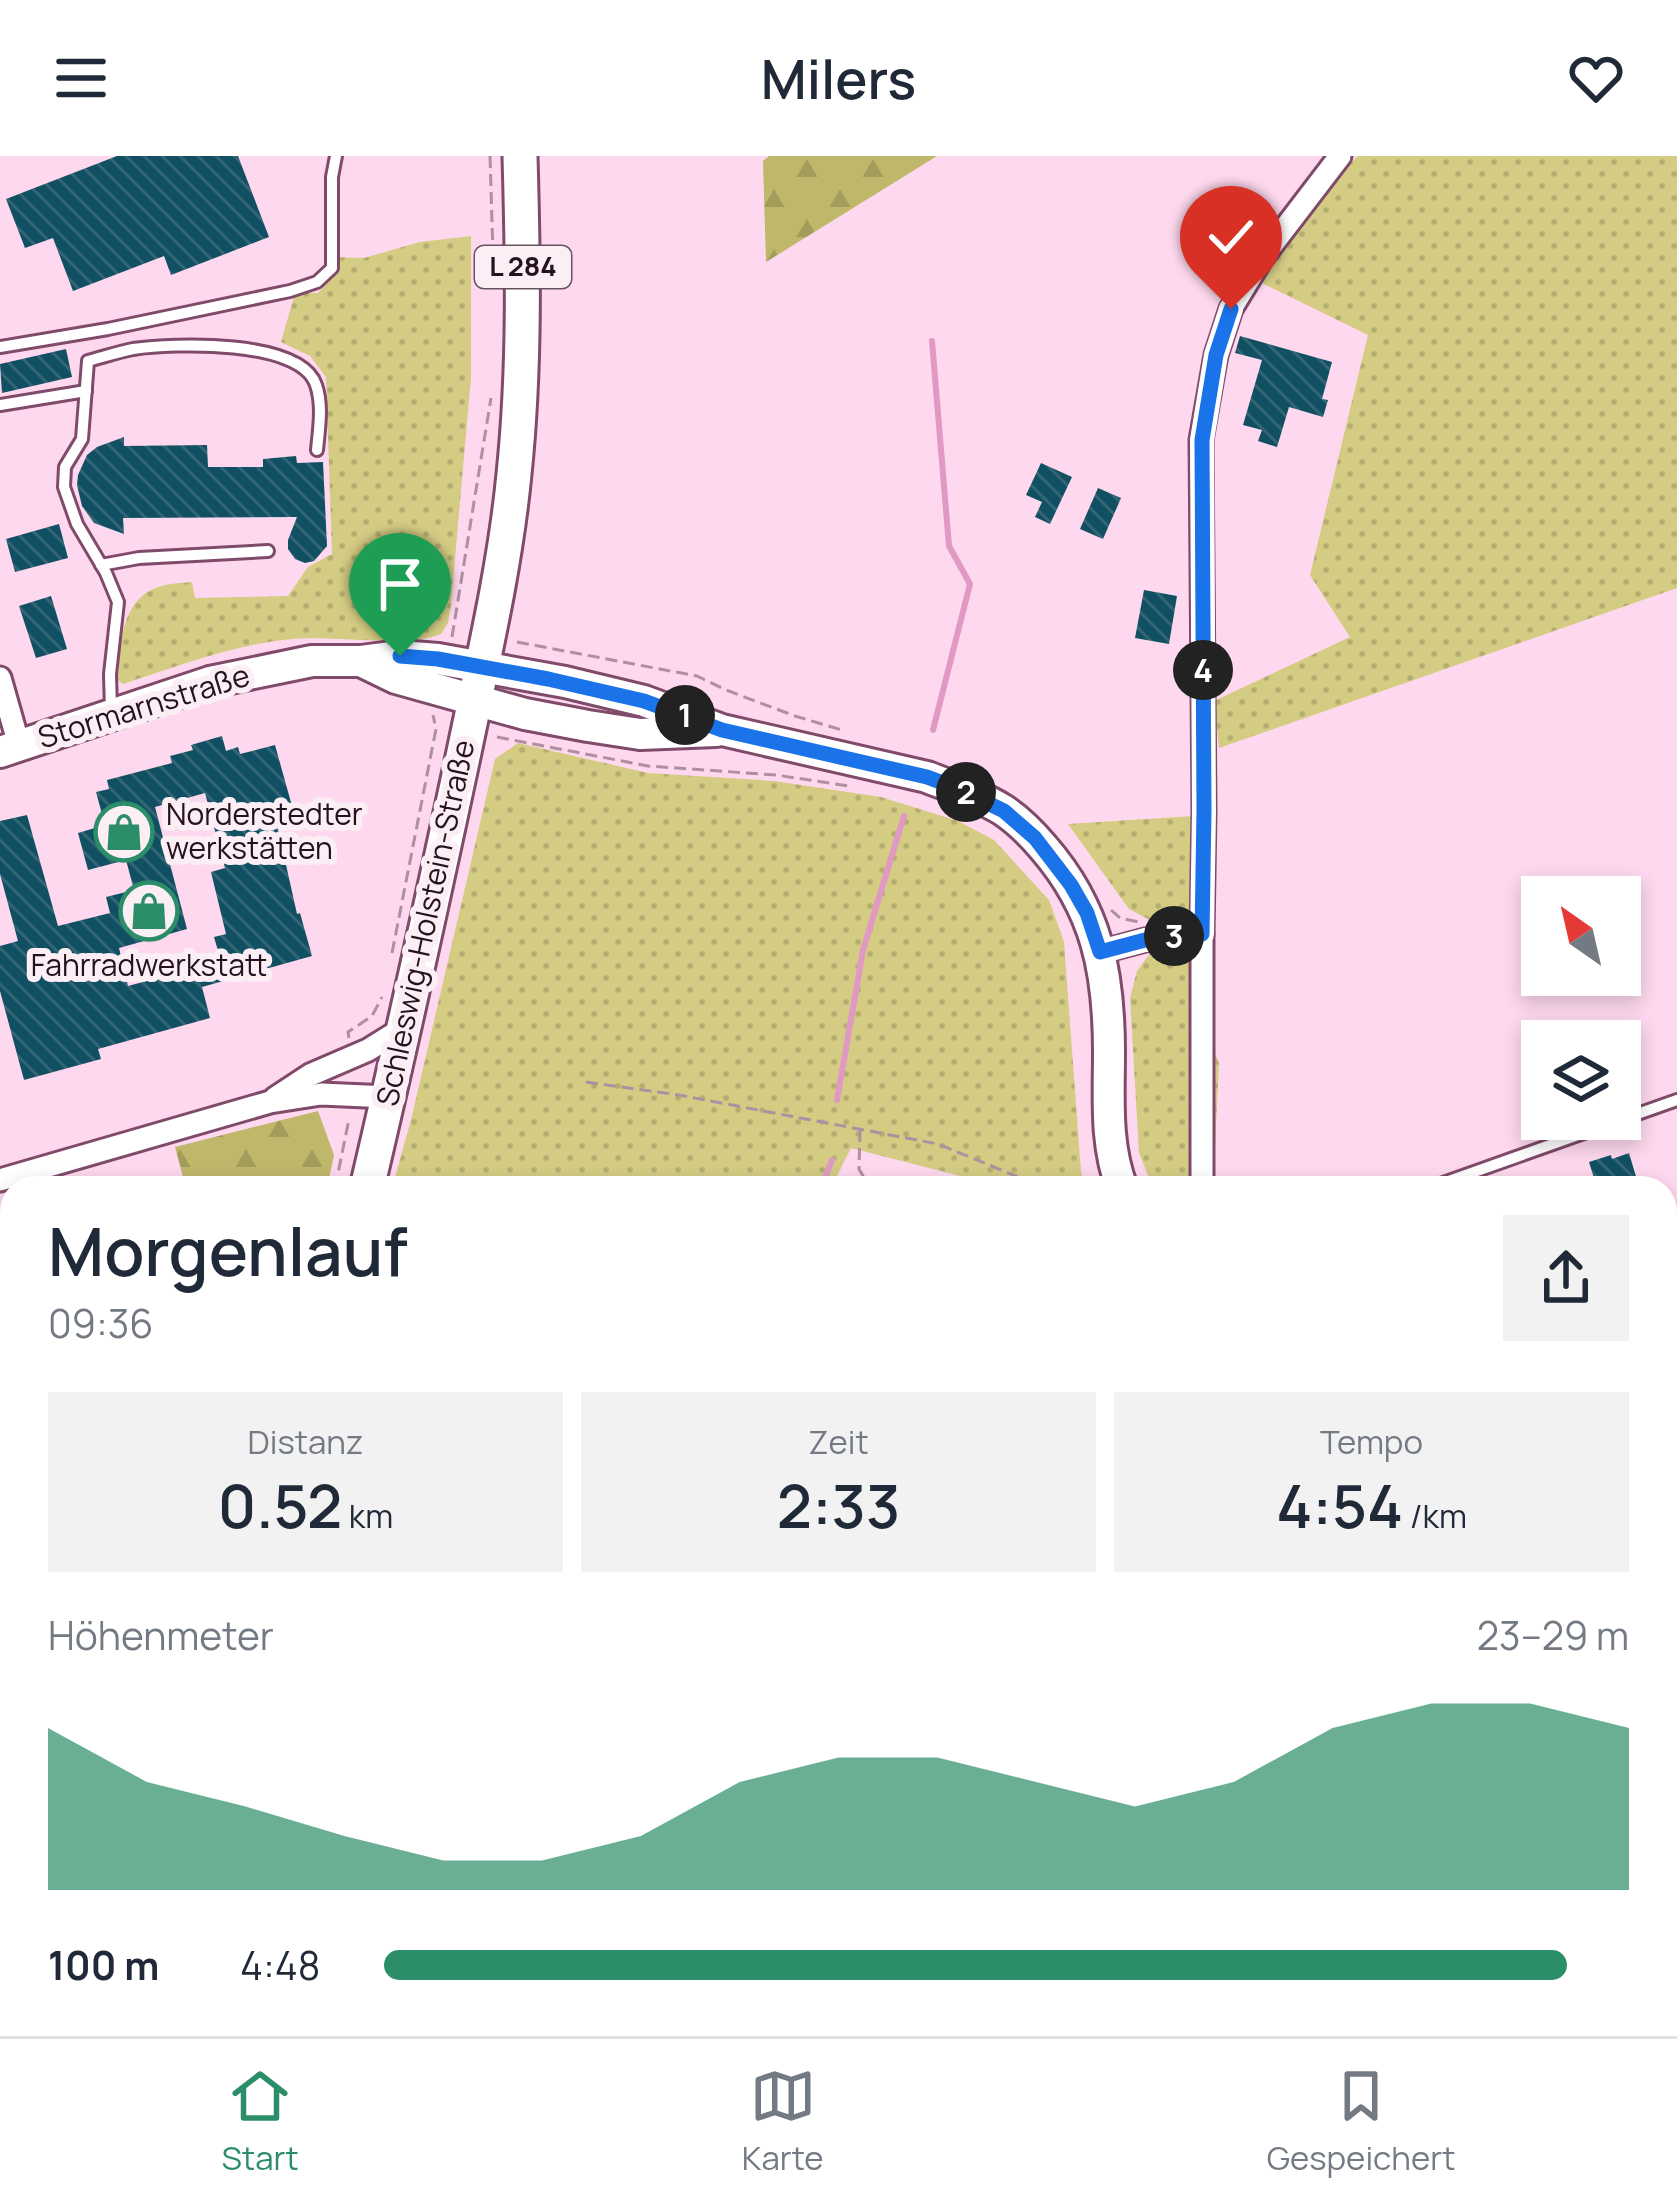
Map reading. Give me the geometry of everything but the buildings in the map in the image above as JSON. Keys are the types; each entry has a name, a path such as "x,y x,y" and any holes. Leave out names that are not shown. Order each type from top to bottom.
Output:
{"main road":[{"name":"Schleswig-Holstein-Straße","path":"370,1176 476,698 514,479 525,304 520,156"},
{"name":"Stormarnstraße","path":"10,749 210,682 284,665 386,656 435,673 476,698 548,679 644,701 722,730 927,777 986,801 1021,824 1054,860 1087,913 1108,999 1109,1132 1118,1176"}],"street":[{"path":"1202,1176 1202,440 1216,355 1231,309 1340,156"},
{"path":"0,678 10,749"},
{"path":"1100,952 1145,940 1202,934"},
{"path":"270,1102 310,1075 405,1027"},
{"path":"14,1176 270,1102 321,1094 388,1097"}],"lane":[{"path":"0,347 108,329 317,282 332,268 336,156"},
{"path":"112,716 110,674 118,602 77,524 64,487 65,467 82,439 88,361 135,349 243,347 302,366 316,382 317,450"},
{"path":"0,405 86,392"},
{"path":"101,565 139,558 268,551"},
{"path":"1463,1176 1677,1100"}],"path":[{"path":"490,156 494,301"},
{"path":"392,950 436,729 428,706 440,644 452,638 493,391"},
{"path":"476,698 497,737 648,766 776,775 864,788"},
{"path":"352,1057 348,1032 372,1016 383,995"},
{"path":"586,1082 938,1144 1016,1176"},
{"path":"338,1176 352,1094"},
{"path":"860,1128 859,1169 863,1176"}],"green space":[{"path":"769,156 937,156 766,262 763,161"},
{"path":"1358,156 1677,156 1677,588 1219,748 1214,701 1350,637 1310,575 1368,335 1260,282 1336,177"},
{"path":"471,236 471,377 451,604 441,634 390,641 310,638 271,642 123,684 118,680 125,624 148,591 192,582 195,598 288,596 308,567 332,554 326,377 310,356 281,342 295,293 318,293 332,278 332,257 364,258 420,242"},
{"path":"518,743 648,773 774,781 881,797 958,821 994,840 1049,900 1064,942 1082,1176 960,1176 851,1148 837,1176 395,1176 495,759"},
{"path":"1194,816 1194,923 1161,926 1129,909 1068,824"},
{"path":"1211,940 1213,1049 1219,1063 1214,1176 1148,1176 1139,1153 1130,998 1137,971 1154,948"},
{"path":"318,1111 334,1155 330,1176 183,1176 175,1147"}],"waterway":[{"path":"932,341 949,546 970,584 933,730"},
{"path":"837,1100 863,950 904,816"},
{"path":"826,1176 832,1160"}],"place":[{"name":"Norderstedter werkstätten","path":"124,832"},
{"name":"Fahrradwerkstatt","path":"149,911"}],"route":[{"path":"400,656 565,682 644,701 722,730 927,777 986,801 1021,824 1071,885 1100,952 1145,940 1202,934 1202,440 1216,355 1231,309"}]}
